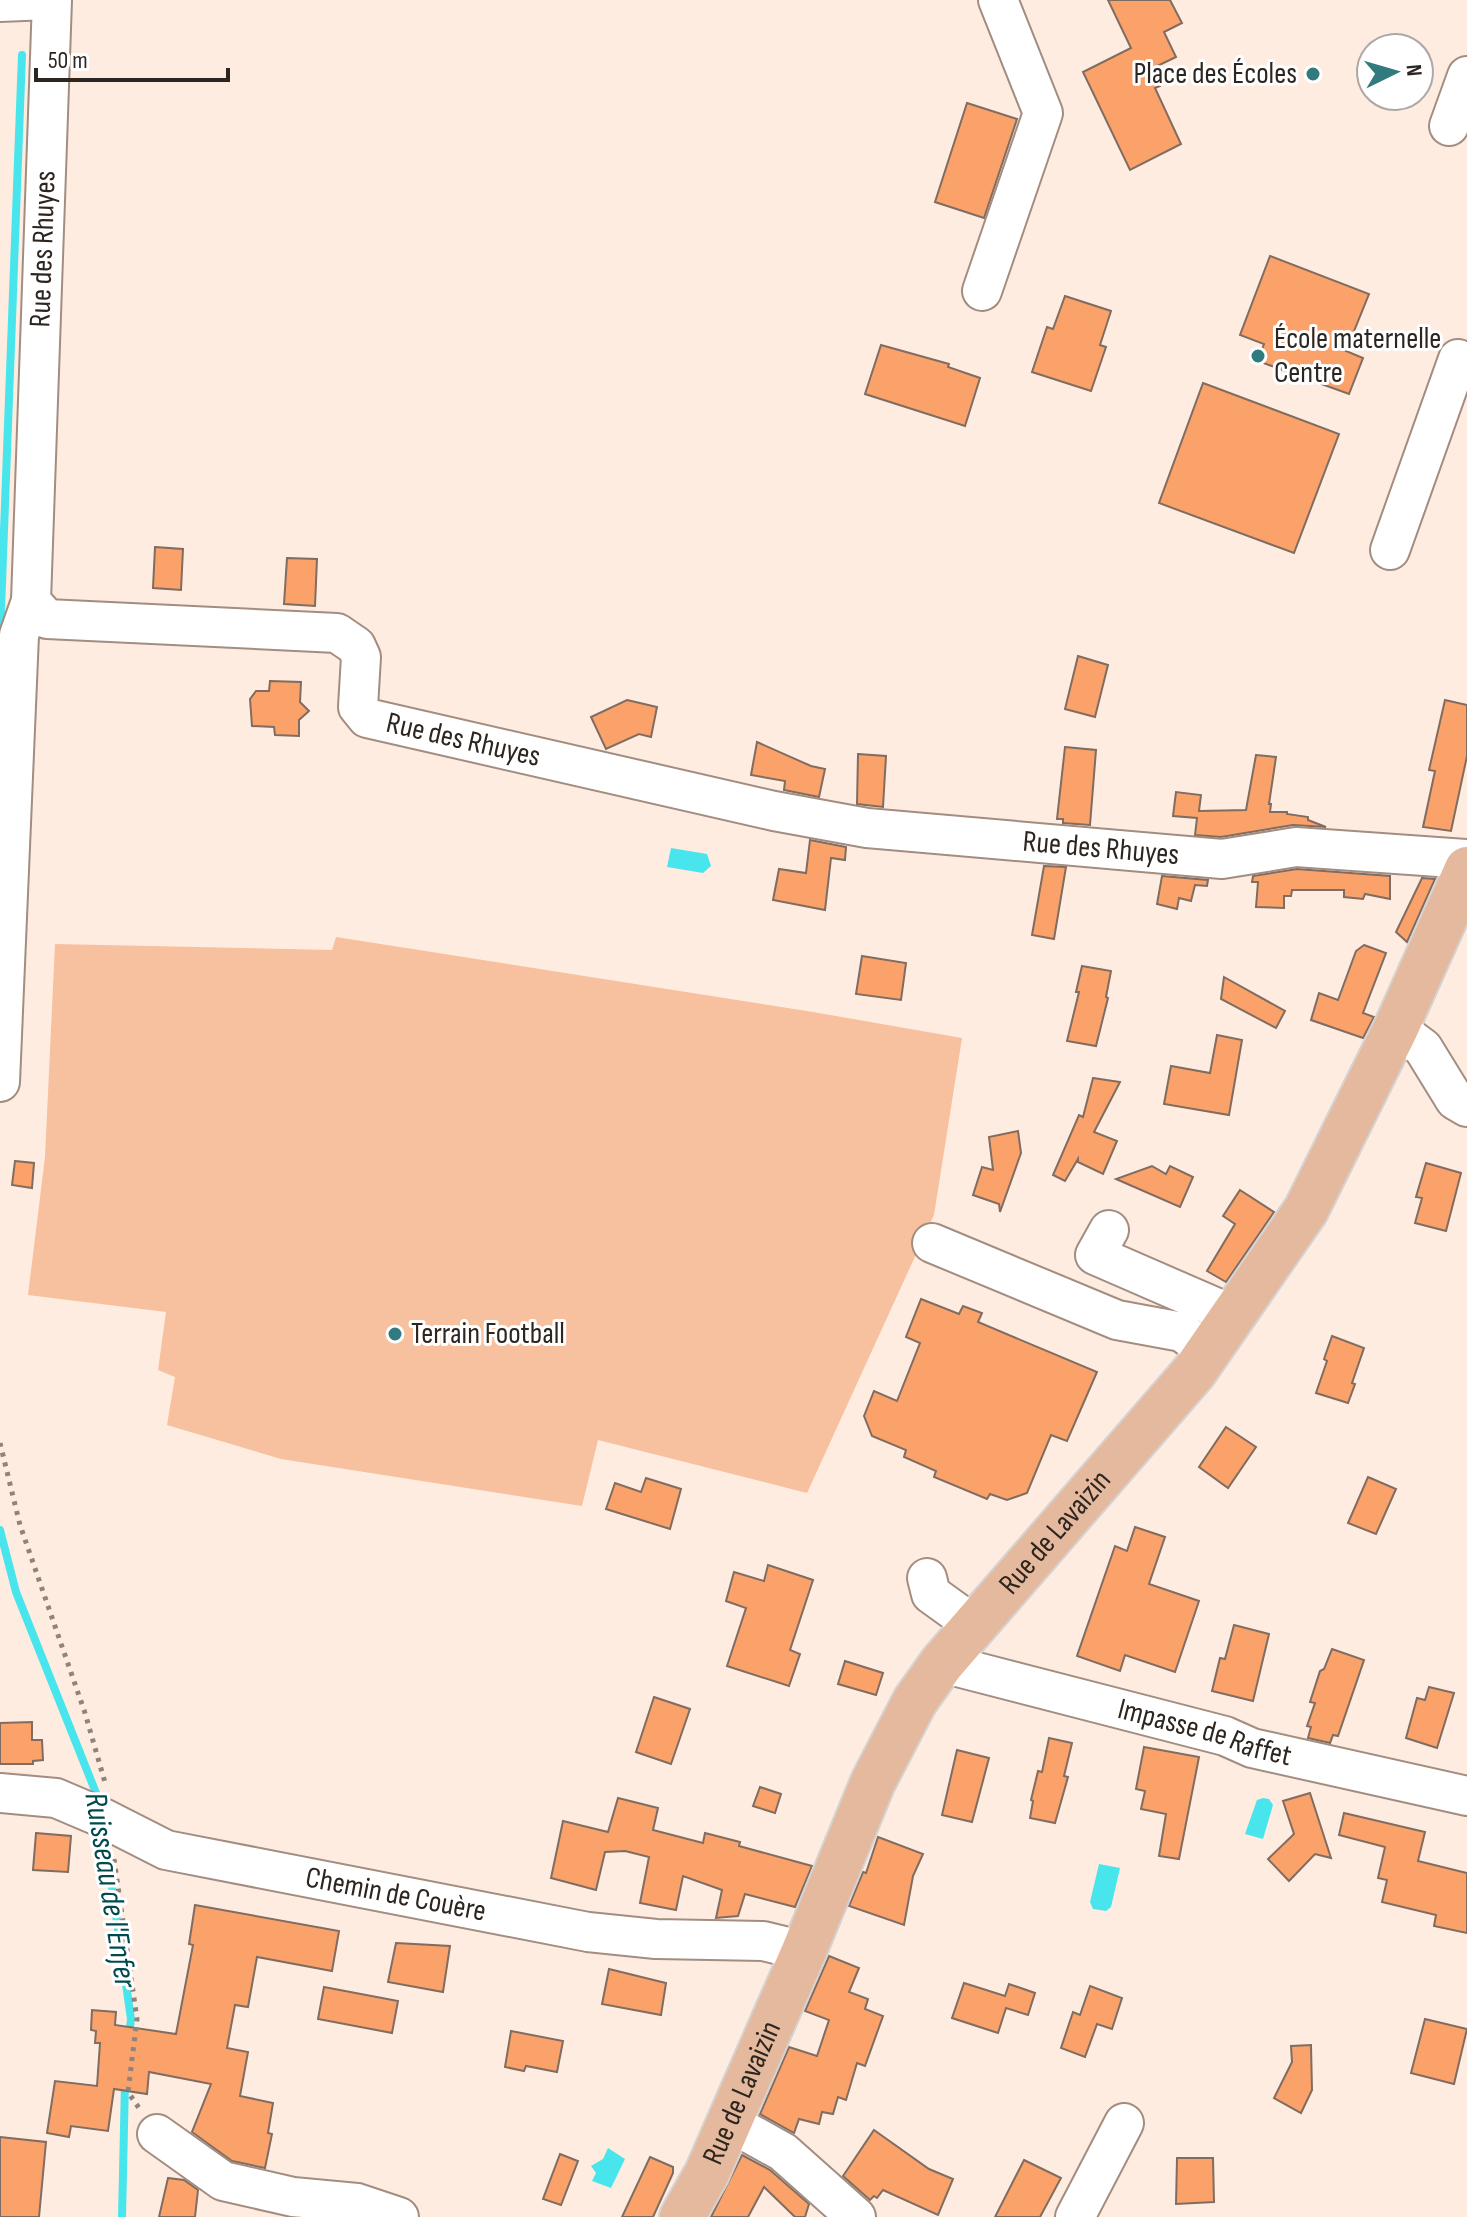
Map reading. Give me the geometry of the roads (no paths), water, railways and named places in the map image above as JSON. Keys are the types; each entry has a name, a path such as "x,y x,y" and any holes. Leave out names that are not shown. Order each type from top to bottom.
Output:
{"main road":[{"name":"Rue de Lavaizin","path":"682,2217 707,2173 804,1951 873,1782 915,1701 974,1625 1194,1372 1306,1210 1396,1028 1467,869"}],"street":[{"path":"0,2 50,0"},
{"name":"Rue des Rhuyes","path":"50,0 31,601 47,619 337,633 356,646 361,657 358,707 367,718 805,817 867,828 1222,859 1296,847 1467,859"},
{"path":"982,291 1043,113 998,0"},
{"path":"1449,126 1467,76"},
{"path":"1390,550 1458,359"},
{"path":"0,1082 19,635 31,601"},
{"path":"1396,1028 1423,1048 1455,1100 1467,1107"},
{"path":"1109,1230 1095,1255 1233,1315"},
{"path":"932,1243 1117,1320 1182,1332 1208,1352"},
{"path":"927,1578 931,1594 974,1625"},
{"name":"Impasse de Raffet","path":"942,1663 1225,1736 1252,1748 1467,1796"},
{"name":"Chemin de Couère","path":"0,1793 56,1798 166,1850 588,1932 656,1939 763,1941 804,1951"},
{"path":"729,2122 783,2152 856,2217"},
{"path":"1075,2217 1124,2123"},
{"path":"157,2134 223,2181 292,2207 357,2203 399,2217"}],"water":[{"path":"671,848 707,854 711,866 703,873 667,867"},
{"path":"1269,1799 1273,1805 1263,1839 1245,1834 1257,1800"},
{"path":"1099,1864 1120,1868 1111,1907 1106,1911 1093,1909 1090,1902"},
{"path":"608,2148 625,2159 611,2188 592,2181 596,2173 591,2166 603,2159"}],"waterway":[{"name":"Ruisseau de l'Enfer","path":"0,636 22,55"},
{"name":"Ruisseau de l'Enfer","path":"0,1530 16,1592 100,1803"},
{"name":"Ruisseau de l'Enfer","path":"104,1832 131,2019 129,2036"},
{"name":"Ruisseau de l'Enfer","path":"122,2217 125,2082"}],"place":[{"name":"Place des Écoles","path":"1313,74"},
{"name":"École maternelle Centre","path":"1258,356"},
{"name":"Terrain Football","path":"395,1334"}]}
